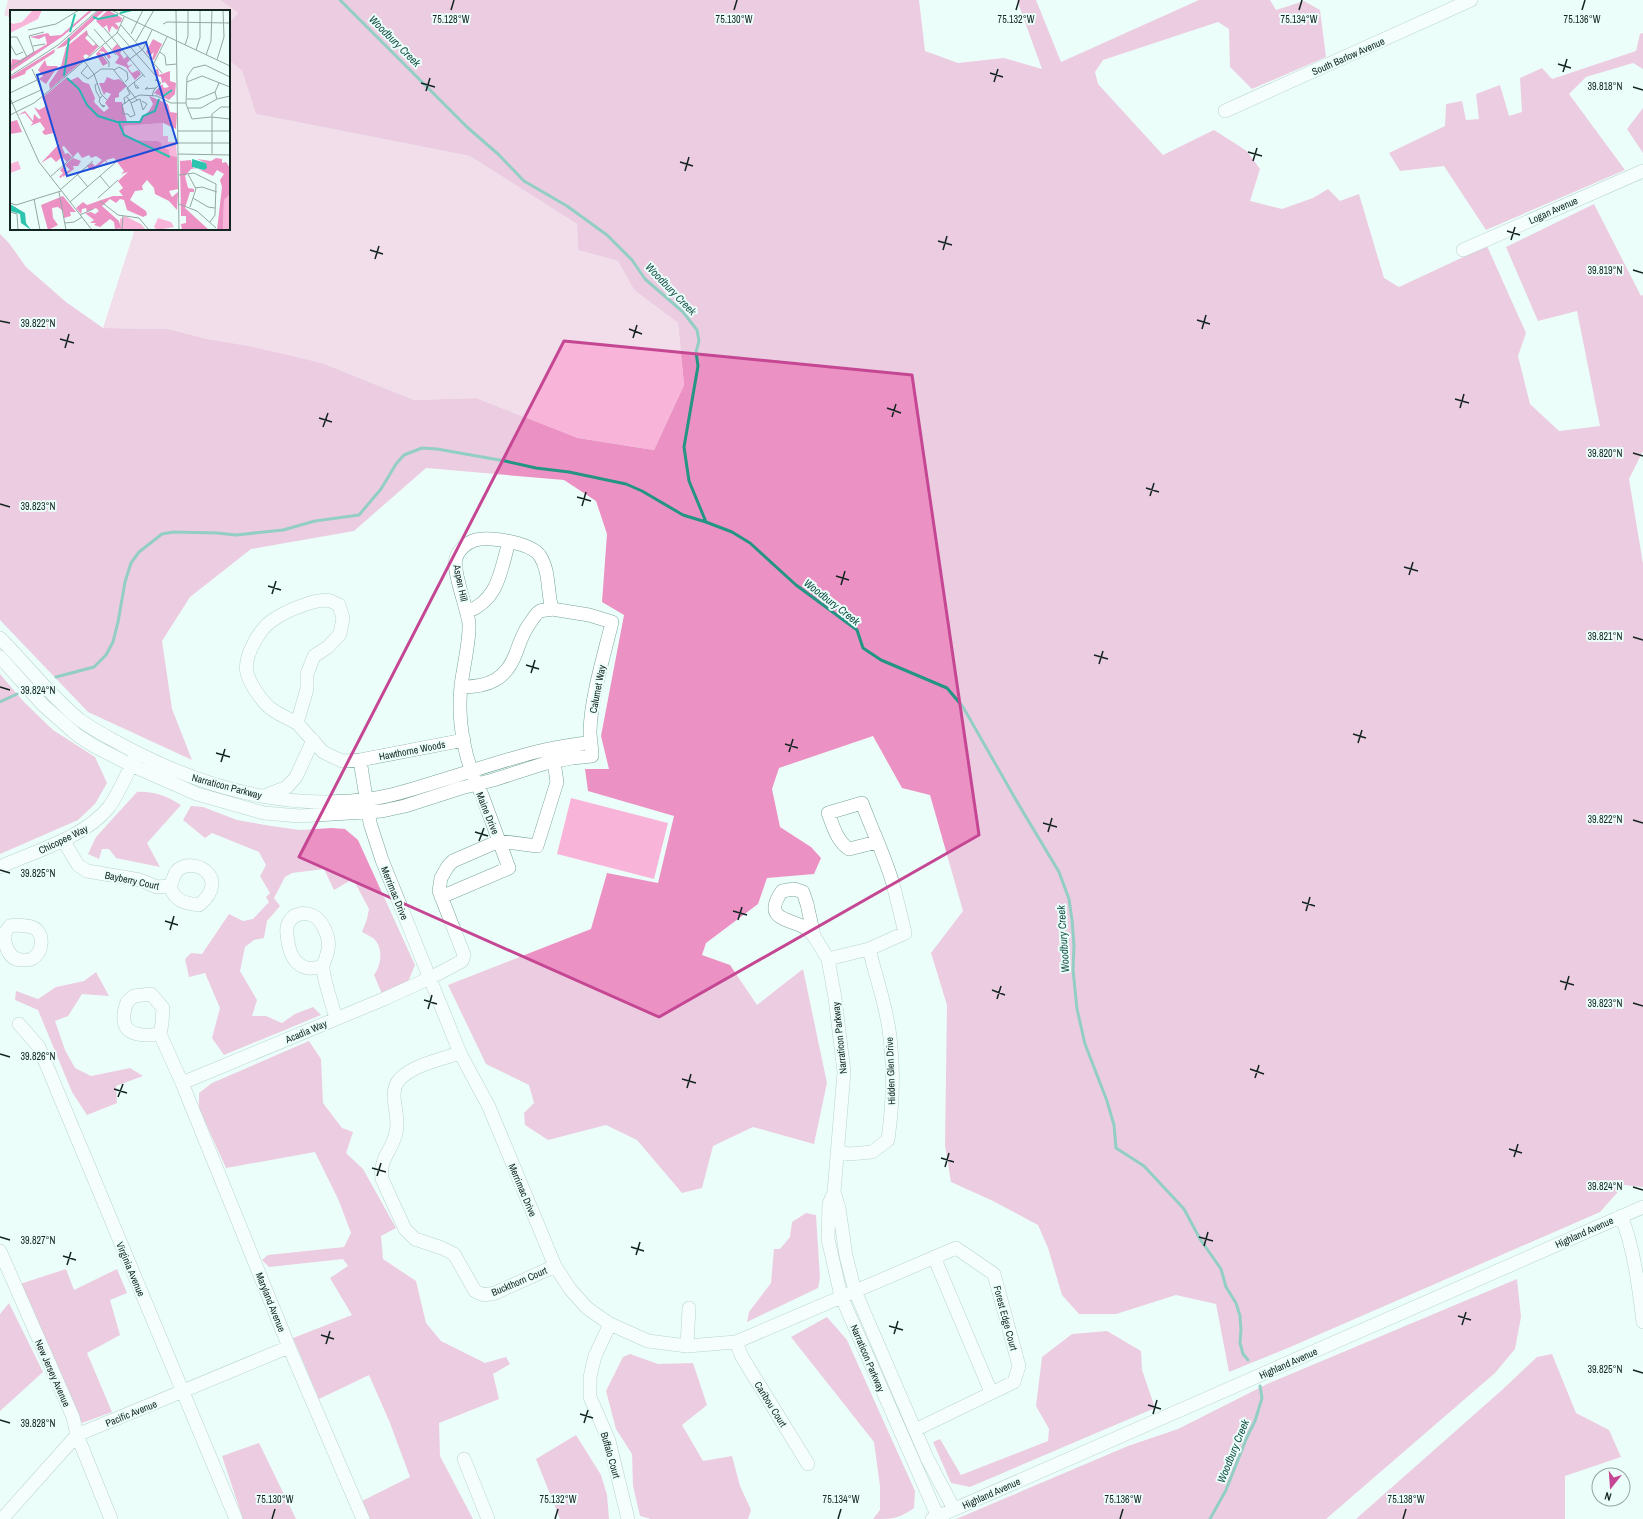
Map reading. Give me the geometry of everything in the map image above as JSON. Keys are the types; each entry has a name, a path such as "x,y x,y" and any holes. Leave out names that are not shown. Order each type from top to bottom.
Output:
{"street":[{"name":"South Barlow Avenue","path":"1225,111 1471,0"},
{"name":"Logan Avenue","path":"1463,250 1643,171"},
{"name":"Aspen Hill","path":"477,785 471,772 464,740 460,700 469,626 456,567 456,559 463,546 476,540 493,539 534,549 540,556 545,566 552,609"},
{"path":"467,612 477,608 492,594 497,583 509,542"},
{"name":"Hawthorne Woods","path":"297,723 307,689 307,674 314,656 328,647 340,634 343,618 339,606 330,601 322,601 306,605 272,620 256,640 247,659 246,672 254,690 271,710 297,723 323,752 342,761 360,760 464,740"},
{"name":"Calumet Way","path":"552,609 589,615 612,622 592,713 592,756"},
{"path":"461,687 485,685 495,681 504,674 512,664 521,638 534,618 540,611 552,609"},
{"name":"Narraticon Parkway","path":"0,638 43,686 76,717 112,740 137,753 194,778 241,792 283,800 337,801 377,798 540,751 591,742"},
{"name":"Narraticon Parkway","path":"0,657 43,705 77,735 94,746 131,765 197,794 264,812 298,816 369,813 405,806 554,762 592,756"},
{"path":"264,796 287,787 296,777 313,740"},
{"name":"Chicopee Way","path":"0,867 63,840 91,825 109,806 137,753"},
{"path":"360,760 367,799"},
{"path":"441,897 439,891 441,878 453,861 500,841 538,846 557,782 554,762"},
{"name":"Maine Drive","path":"441,897 509,868 500,841 477,785"},
{"name":"Merrimac Drive","path":"367,799 370,823 382,860 460,1053 488,1108 555,1266 578,1299 587,1308 610,1324 648,1341 687,1346 736,1342 854,1291"},
{"name":"Bayberry Court","path":"63,840 78,866 87,871 140,880 157,887 170,886"},
{"path":"828,959 869,948 905,932 892,883 877,842"},
{"name":"Acadia Way","path":"182,1083 384,999 458,964 463,958 462,951 441,897"},
{"name":"Narraticon Parkway","path":"814,936 828,959 835,998 844,1072 834,1192 829,1204 828,1239 841,1296 935,1518"},
{"name":"Hidden Glen Drive","path":"838,1151 850,1154 872,1152 888,1140 892,1116 891,1048 884,1005 869,948"},
{"path":"322,967 336,1019"},
{"name":"Virginia Avenue","path":"19,1024 39,1047 236,1519"},
{"name":"Maryland Avenue","path":"160,1034 182,1083 289,1347 363,1519"},
{"name":"Buckthorn Court","path":"460,1053 410,1071 398,1080 394,1090 398,1128 395,1138 382,1162 380,1170 382,1179 404,1229 415,1239 442,1248 454,1254 475,1291 484,1295 495,1293 555,1266"},
{"name":"Narraticon Parkway","path":"834,1192 839,1208 846,1256 854,1291 926,1458 954,1509"},
{"name":"Highland Avenue","path":"935,1518 1643,1207"},
{"path":"1621,1216 1626,1229 1641,1296 1643,1322"},
{"name":"Forest Edge Court","path":"854,1291 956,1248 994,1274 1019,1366 1014,1382 915,1430"},
{"name":"New Jersey Avenue","path":"0,1251 73,1417 77,1435 112,1519"},
{"path":"934,1257 991,1392"},
{"path":"687,1346 689,1308"},
{"name":"Buffalo Court","path":"610,1324 595,1356 590,1377 590,1397 608,1441 628,1519"},
{"name":"Caribou Court","path":"736,1342 742,1357 808,1464"},
{"name":"Pacific Avenue","path":"2,1519 77,1435 289,1347"},
{"path":"464,1459 488,1519"}],"highlighted area":[{"path":"564,341 912,375 979,835 659,1017 299,857"}],"shaded area":[{"path":"8,0 220,0 238,13 230,22 230,10 10,10 10,18 4,15"},
{"path":"220,0 919,0 925,51 958,63 1004,58 1042,69 1017,0 1036,0 1061,62 1199,0 1270,0 1276,10 1304,1 1320,10 1326,57 1252,89 1230,67 1229,29 1218,22 1103,60 1095,72 1098,84 1163,155 1214,130 1247,151 1260,169 1250,201 1282,209 1313,198 1328,189 1340,201 1359,194 1384,278 1399,287 1487,246 1526,333 1518,356 1530,404 1559,431 1600,426 1577,311 1538,321 1506,247 1594,204 1641,296 1643,295 1643,451 1629,479 1643,564 1643,1187 1624,1185 1600,1212 1288,1348 1229,1372 1216,1304 1176,1295 1116,1314 1079,1314 1062,1295 1048,1248 1038,1225 993,1201 951,1182 945,1146 947,1005 931,953 963,911 930,795 902,788 873,736 779,768 772,789 780,827 811,847 821,858 814,874 767,878 758,904 706,943 702,955 730,965 757,1005 803,969 827,1083 814,1144 753,1127 713,1146 702,1188 682,1193 637,1140 606,1125 548,1140 525,1125 524,1113 534,1103 529,1085 486,1064 448,985 591,929 607,873 658,883 674,816 588,791 585,769 609,769 601,736 624,615 602,602 607,534 596,501 564,480 426,468 354,531 251,549 190,597 162,641 172,709 192,760 88,712 0,620 0,234 9,243 26,267 66,302 103,328 168,329 207,339 253,347 322,363 414,400 476,398 578,438 654,450 684,385 678,323 634,290 618,261 578,250 577,224 470,156 256,114 242,71 230,61 230,22 238,13"},
{"path":"1643,33 1643,69 1633,63 1586,77 1569,94 1625,170 1486,230 1444,166 1400,171 1389,153 1445,126 1446,104 1462,101 1466,120 1479,119 1476,94 1500,85 1509,116 1522,112 1520,78 1542,68 1552,79 1636,51 1640,34"},
{"path":"230,61 242,71 256,114 470,156 577,224 578,250 618,261 634,290 678,323 684,385 654,450 578,438 476,398 414,400 322,363 207,339 168,329 103,328 135,230 230,230"},
{"path":"1643,108 1643,153 1627,129"},
{"path":"0,674 24,702 53,730 95,757 107,783 95,804 78,820 0,854"},
{"path":"137,792 149,792 160,795 181,805 147,843 160,867 116,858 109,849 102,849 99,859 88,854 96,837"},
{"path":"571,798 668,823 654,879 557,854"},
{"path":"191,806 203,807 237,820 271,826 300,830 331,828 345,829 358,840 415,965 408,982 382,994 374,975 380,962 380,949 372,937 362,932 369,909 353,879 334,890 324,869 292,873 285,877 274,898 280,906 267,921 264,938 254,940 245,947 240,971 257,1000 252,1016 266,1016 282,1023 295,1014 313,1007 321,1015 224,1055 212,1038 220,1008 205,973 189,977 185,959 191,953 202,954 229,914 243,921 253,919 269,902 266,897 270,893 260,876 266,865 259,852 212,833 205,838 183,820"},
{"path":"96,972 109,996 82,994 68,1016 55,1021 65,1050 75,1068 91,1076 130,1068 143,1076 116,1086 117,1103 87,1115 72,1092 38,1010 15,1000 16,991 38,999 56,987 84,981"},
{"path":"309,1041 321,1059 323,1103 342,1128 353,1132 346,1153 363,1169 396,1228 381,1236 383,1259 416,1281 426,1323 441,1341 485,1363 506,1357 510,1364 493,1374 499,1399 439,1423 440,1456 473,1519 370,1519 362,1501 410,1477 390,1423 369,1375 319,1399 293,1338 352,1315 330,1278 348,1266 343,1259 269,1267 262,1260 268,1255 344,1247 351,1233 339,1201 315,1152 226,1168 199,1108 199,1093 212,1083"},
{"path":"806,1213 816,1215 820,1278 818,1288 747,1322 749,1312 771,1283 774,1249 780,1249 790,1237 792,1222"},
{"path":"66,1269 74,1290 117,1269 127,1293 110,1300 120,1335 87,1353 112,1412 82,1423 20,1284"},
{"path":"1517,1279 1521,1317 1515,1349 1495,1373 1326,1519 956,1519 1128,1446 1178,1429 1267,1384"},
{"path":"9,1303 43,1372 0,1411 0,1314"},
{"path":"827,1317 847,1340 915,1491 914,1508 899,1516 873,1519 880,1510 880,1486 874,1442 791,1337"},
{"path":"1107,1331 1141,1351 1142,1370 1155,1408 970,1487 951,1483 933,1442 940,1439 961,1475 1048,1441 1049,1429 1036,1406 1042,1357 1072,1334"},
{"path":"630,1354 658,1364 693,1363 707,1405 682,1425 703,1461 732,1456 740,1486 751,1510 748,1519 651,1519 640,1516 633,1486 632,1454 616,1429 606,1391 623,1357"},
{"path":"1552,1354 1576,1413 1609,1430 1621,1457 1565,1476 1565,1519 1356,1519 1502,1390 1537,1357"},
{"path":"576,1435 601,1475 607,1495 609,1519 560,1519 536,1459"},
{"path":"259,1443 296,1519 243,1519 222,1456"}],"waterway":[{"name":"Woodbury Creek","path":"340,0 467,127 498,154 524,181 567,206 607,235 632,260 645,279 683,312 697,330 699,341 696,352 698,366 684,447 689,481 706,522"},
{"name":"Woodbury Creek","path":"56,677 94,667 106,655 113,642 125,582 131,563 139,552 162,534 173,532 236,535 283,530 315,521 359,515 381,489 396,464 404,455 422,448 437,449 536,468 569,472 626,484 642,491 683,515 732,532 750,543 796,585 857,630 863,648 881,660 947,688 963,707 1059,872 1069,899 1074,946 1073,970 1077,1009 1085,1044 1107,1101 1114,1125 1116,1148 1144,1166 1184,1209 1200,1239 1221,1269 1226,1287 1236,1303 1240,1316 1240,1343 1243,1354 1248,1360"},
{"path":"0,702 17,694"},
{"name":"Woodbury Creek","path":"1210,1519 1226,1490 1255,1421 1262,1398 1260,1386"}]}
